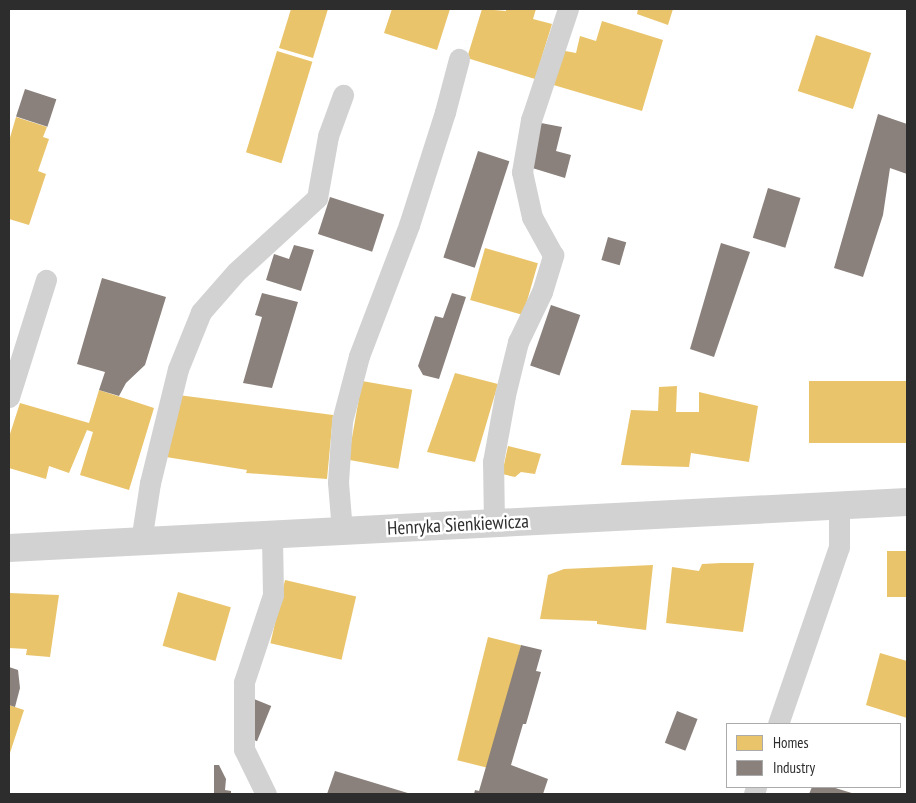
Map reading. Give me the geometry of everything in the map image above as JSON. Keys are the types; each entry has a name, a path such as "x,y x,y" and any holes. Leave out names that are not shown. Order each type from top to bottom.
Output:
{"street":[{"name":"Henryka Sienkiewicza","path":"9,548 907,502"}],"lane":[{"path":"494,523 493,462 505,395 518,342 542,292 553,255 532,217 522,172 531,120 568,9"},
{"path":"342,531 338,482 342,420 359,356 409,225 445,112 459,59"},
{"path":"141,541 150,483 178,369 201,312 236,272 317,198 328,136 343,95"},
{"path":"9,398 46,280"},
{"path":"778,723 840,547 839,505"},
{"path":"266,794 244,749 244,682 273,595 272,535"}],"building: Homes":[{"path":"291,9 328,9 313,58 279,48"},
{"path":"392,9 450,9 437,50 384,33"},
{"path":"482,9 506,11 506,9 536,9 533,19 552,24 535,79 467,58"},
{"path":"638,9 673,9 668,25 637,14"},
{"path":"602,21 663,40 642,111 550,84 560,50 576,53 580,36 596,41"},
{"path":"816,35 871,53 853,109 798,91"},
{"path":"277,51 312,62 281,163 246,152"},
{"path":"16,117 47,127 43,137 49,139 38,171 46,174 29,225 9,219 9,141"},
{"path":"485,248 538,263 523,315 470,300"},
{"path":"455,373 498,384 475,462 427,452"},
{"path":"362,381 412,390 398,469 348,460"},
{"path":"809,381 907,381 907,443 809,443"},
{"path":"677,386 676,412 699,412 699,392 758,406 749,462 691,453 689,467 621,465 631,410 658,411 659,387"},
{"path":"99,390 154,408 129,490 80,475 93,432 87,430 69,473 49,466 46,479 9,468 9,437 20,403 89,423"},
{"path":"178,395 333,415 327,479 246,473 247,470 166,457"},
{"path":"508,446 541,454 535,474 521,472 515,477 502,474"},
{"path":"887,551 907,551 907,597 887,597"},
{"path":"754,563 743,632 666,623 672,567 699,571 702,564"},
{"path":"653,565 646,630 597,624 597,621 540,619 548,575 564,569"},
{"path":"285,580 356,596 342,660 270,643"},
{"path":"178,592 231,607 215,661 163,646"},
{"path":"9,593 59,595 50,657 26,655 27,649 9,648"},
{"path":"488,637 521,645 490,768 457,760"},
{"path":"880,653 907,661 907,718 866,705"},
{"path":"9,705 24,710 9,756"}],"building: Industry":[{"path":"25,89 56,99 47,127 16,117"},
{"path":"878,114 907,124 907,174 890,168 883,215 863,277 834,268"},
{"path":"541,123 562,127 556,151 571,155 565,178 529,167"},
{"path":"478,151 509,161 475,268 443,258"},
{"path":"768,188 801,198 785,248 753,238"},
{"path":"330,197 384,215 372,252 318,234"},
{"path":"608,237 626,242 620,265 601,260"},
{"path":"721,243 750,252 714,357 690,349"},
{"path":"294,245 314,250 301,291 266,280 274,254 289,259"},
{"path":"102,278 166,297 145,365 126,383 119,396 99,390 105,372 77,364"},
{"path":"262,293 298,302 272,388 243,383 262,317 255,315"},
{"path":"452,293 466,297 439,379 423,375 418,366 435,316 443,318"},
{"path":"551,305 580,315 559,376 530,366"},
{"path":"521,645 542,650 536,671 541,672 526,724 523,724 511,765 548,779 543,794 474,794 475,790 479,791"},
{"path":"9,667 18,670 20,688 15,707 9,705"},
{"path":"249,697 271,706 257,741 235,732"},
{"path":"677,711 698,719 685,751 665,743"},
{"path":"214,765 219,765 226,779 225,790 231,791 231,794 214,794"},
{"path":"335,771 411,794 327,794"},
{"path":"812,788 835,788 855,794 809,794"}]}
